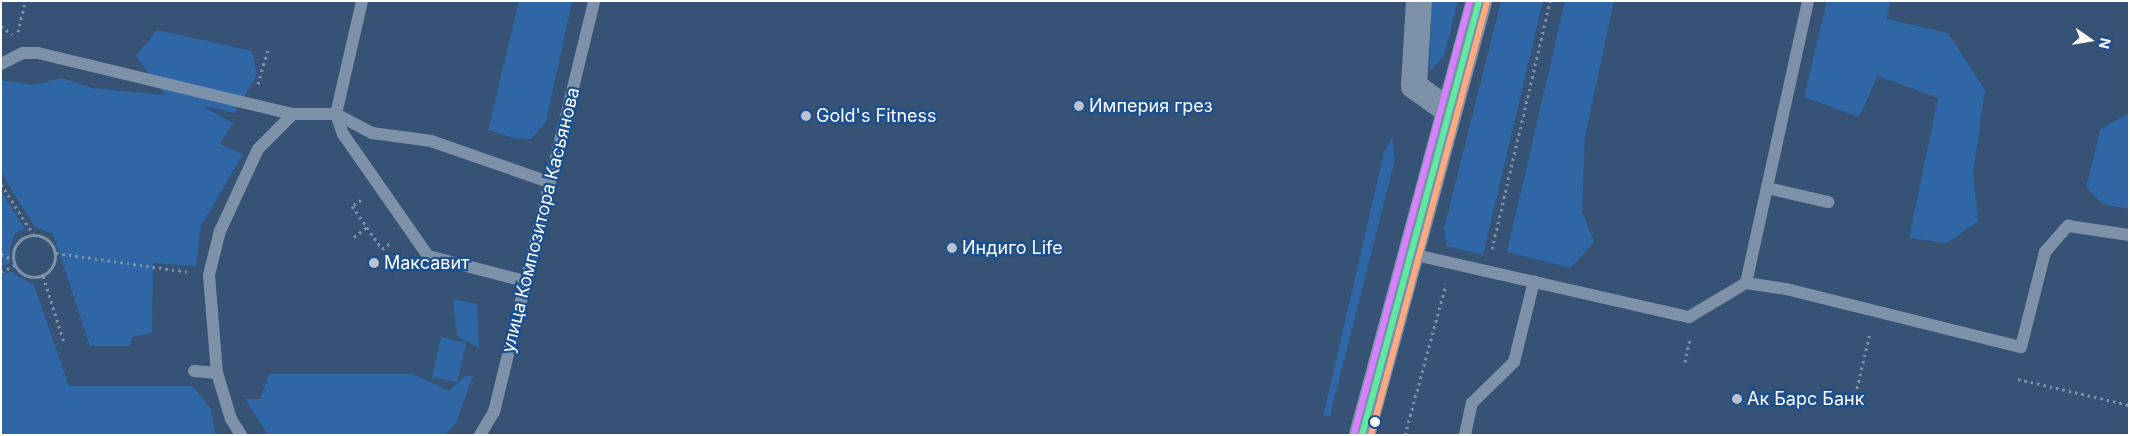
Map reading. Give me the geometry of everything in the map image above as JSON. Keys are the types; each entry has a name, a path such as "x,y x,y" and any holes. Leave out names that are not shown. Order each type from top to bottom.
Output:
{"street":[{"path":"1419,1 1414,86 1449,111"},
{"path":"1362,435 1479,1"}],"lane":[{"path":"362,1 336,114 343,134 428,256 525,281"},
{"name":"улица Композитора Касьянова","path":"480,435 494,412 594,1"},
{"path":"1746,283 1808,1"},
{"path":"1,64 22,53 38,53 292,114 336,114 372,133 431,141 549,182"},
{"path":"241,435 231,418 217,373 209,275 220,231 258,149 292,114"},
{"path":"1768,188 1828,202"},
{"path":"1411,254 1690,317 1746,283 1874,311 2021,347 2045,252 2068,226 2129,235"},
{"path":"1465,435 1472,403 1514,362 1534,281"},
{"path":"194,371 217,373"}],"path":[{"path":"1,26 16,37 25,1"},
{"path":"1487,272 1550,1"},
{"path":"254,105 268,49"},
{"path":"1,184 33,234 48,239 56,253 54,265 43,276 32,278 15,266 13,260 16,245 33,234"},
{"path":"352,206 382,249"},
{"path":"354,237 367,227"},
{"path":"56,253 209,275"},
{"path":"1,254 13,260"},
{"path":"1405,435 1451,264"},
{"path":"1,272 15,266"},
{"path":"43,276 64,342"},
{"path":"1854,401 1874,311"},
{"path":"2018,379 2129,405"}],"shaded area":[{"path":"519,1 572,1 546,122 531,139 513,138 488,130"},
{"path":"1432,1 1458,1 1444,56 1429,72"},
{"path":"1501,1 1543,1 1483,255 1447,246 1444,229"},
{"path":"1565,1 1614,1 1585,137 1582,211 1594,242 1571,268 1507,252"},
{"path":"1827,1 1890,1 1887,19 1948,33 1985,90 1973,173 1978,221 1947,243 1909,238 1938,98 1878,76 1859,117 1804,97"},
{"path":"157,30 252,51 257,74 235,113 200,105 233,123 220,144 243,154 201,226 196,266 153,263 152,333 132,337 130,346 90,346 53,234 34,226 1,172 1,80 33,85 62,78 92,88 165,95 136,56"},
{"path":"2128,113 2129,209 2103,204 2086,187 2100,130"},
{"path":"1392,138 1395,159 1330,416 1323,416 1384,152"},
{"path":"1,191 25,229 15,233 10,248 10,263 1,267"},
{"path":"10,271 34,285 69,386 192,386 210,407 216,435 1,435 1,275"},
{"path":"453,299 477,304 479,348 457,336"},
{"path":"441,337 466,343 457,383 432,377"},
{"path":"269,374 413,374 449,391 466,375 473,376 456,423 444,435 268,435 245,399 260,399"}],"transit line":[{"path":"1354,433 1470,1"},
{"path":"1362,435 1479,1"},
{"path":"1371,435 1487,3"}],"place":[{"name":"Империя грез","path":"1079,106"},
{"name":"Gold's Fitness","path":"806,116"},
{"name":"Индиго Life","path":"952,248"},
{"name":"Максавит","path":"374,263"},
{"name":"Ак Барс Банк","path":"1737,399"}]}
